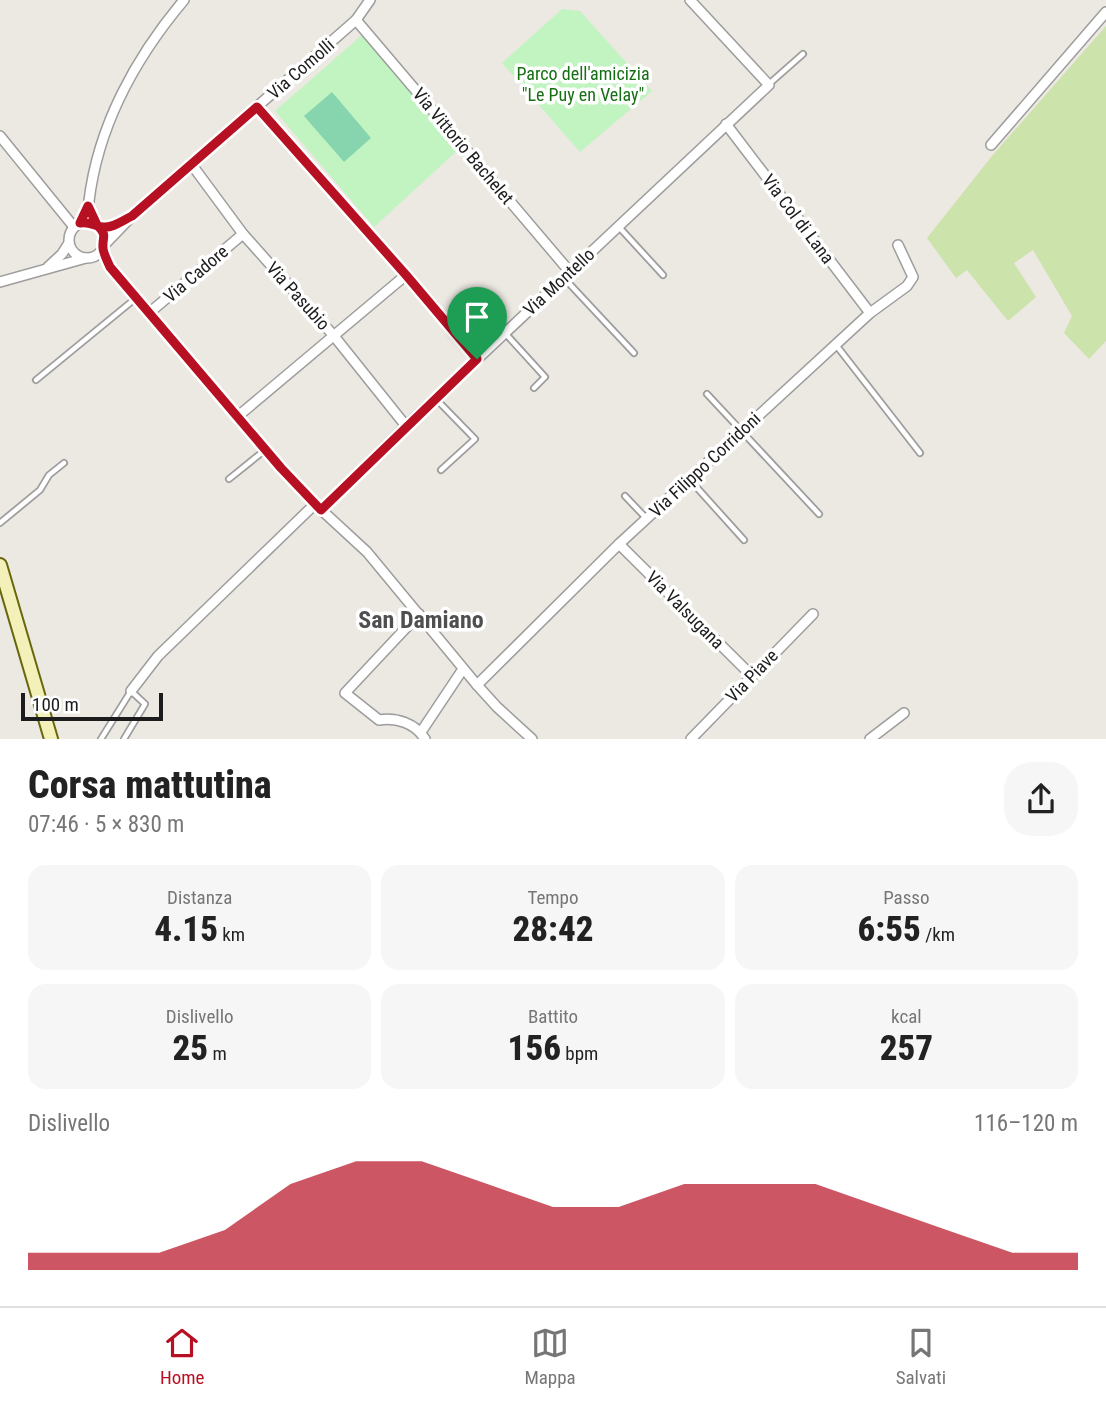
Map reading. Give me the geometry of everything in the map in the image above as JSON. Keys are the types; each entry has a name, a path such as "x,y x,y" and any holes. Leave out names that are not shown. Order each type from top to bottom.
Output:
{"main road":[{"path":"0,565 51,739"}],"street":[{"path":"110,267 75,253 69,243 69,234 88,206 102,145 120,98 147,48 184,0"},
{"name":"Via Comolli","path":"0,282 97,255 132,216 356,20 370,0"},
{"path":"690,0 769,85"},
{"path":"991,145 1106,12"},
{"name":"Via Vittorio Bachelet","path":"356,20 567,275"},
{"name":"Via Montello","path":"131,691 158,656 769,85"},
{"path":"257,107 477,359"},
{"name":"Via Col di Lana","path":"726,124 870,313"},
{"path":"0,136 77,225"},
{"name":"Via Pasubio","path":"192,165 243,234 334,336 406,426"},
{"path":"88,206 104,236 103,247 110,267 265,450 318,507 406,591 419,614 463,668 526,737"},
{"name":"Via Comolli","path":"77,225 89,221 99,226 111,226 132,216"},
{"name":"Via Cadore","path":"149,313 243,234"},
{"path":"47,268 57,260 69,243"},
{"name":"Via Filippo Corridoni","path":"477,685 619,544 870,313 906,286 914,277 898,245"},
{"path":"237,417 406,275"},
{"name":"Via Valsugana","path":"619,544 752,676"},
{"path":"419,614 345,693 379,720 395,718 423,736 463,668"},
{"name":"Via Piave","path":"698,737 752,676 813,614"},
{"path":"870,739 904,713"}],"lane":[{"path":"769,85 803,54"},
{"path":"618,226 663,275"},
{"path":"567,275 634,353"},
{"path":"36,380 136,298"},
{"path":"505,333 545,377 534,388"},
{"path":"836,345 920,453"},
{"path":"707,394 819,514"},
{"path":"436,398 475,439 441,470"},
{"path":"229,478 265,450"},
{"path":"0,523 40,490 49,475 64,463"},
{"path":"689,480 744,540"},
{"path":"625,496 647,519"},
{"path":"124,739 145,704 131,691"},
{"name":"Via Montello","path":"101,739 131,691"}],"green space":[{"name":"Parco dell'amicizia \"Le Puy en Velay\"","path":"562,9 580,11 652,91 580,152 502,63"},
{"path":"1106,26 1106,341 1089,359 1064,333 1072,316 1033,250 1014,263 1036,297 1008,321 967,270 956,278 927,238 992,156"},
{"path":"362,35 459,149 374,227 275,111"},
{"path":"332,92 371,138 344,162 304,116"}],"district":[{"name":"San Damiano","path":"421,620"}],"route":[{"path":"477,359 257,107 132,216 111,226 100,227 89,221 80,223 88,206 97,225 100,227 101,228 104,234 103,248 110,267 281,468 321,510 477,359"}]}
